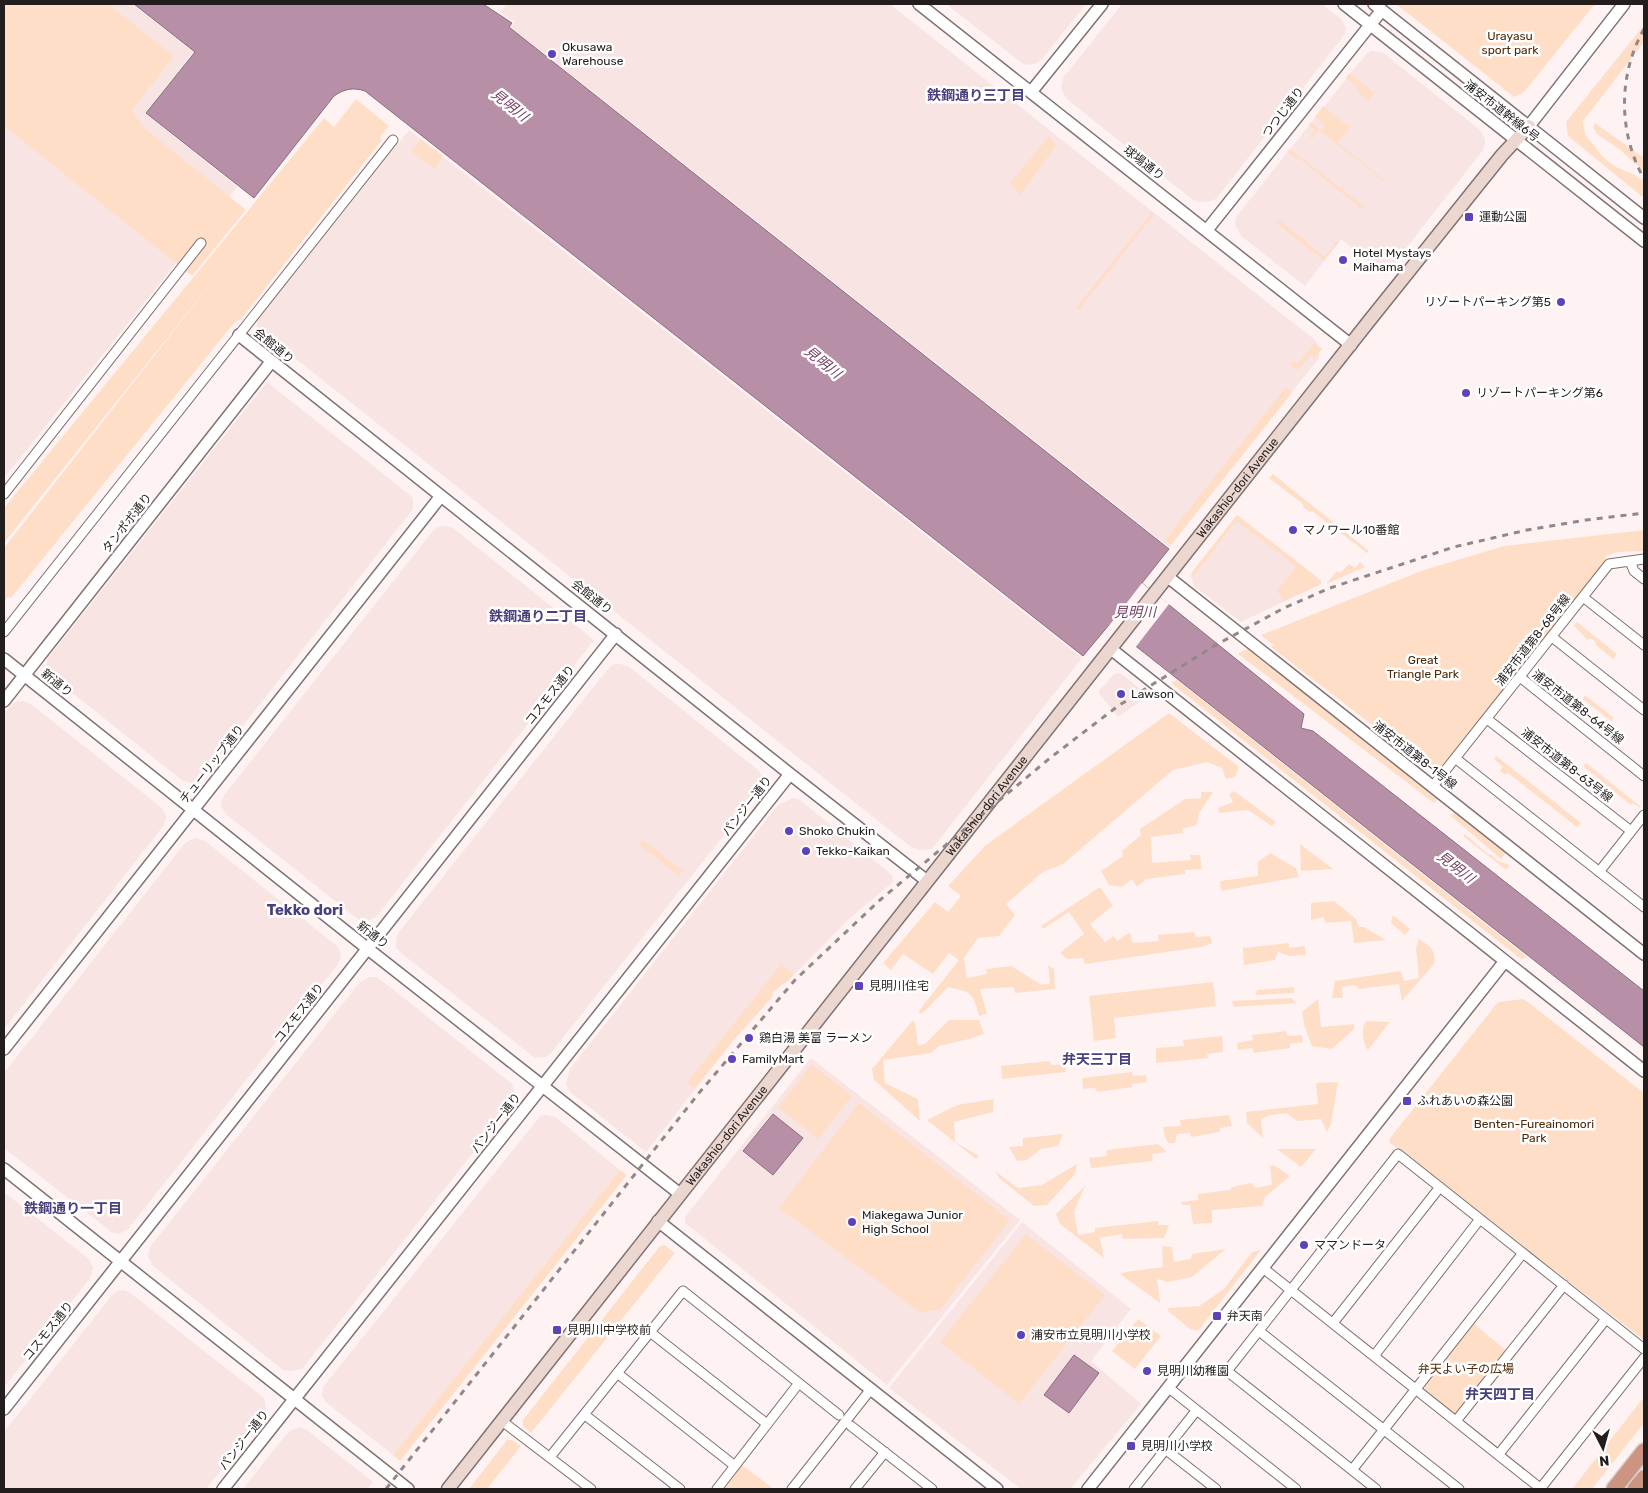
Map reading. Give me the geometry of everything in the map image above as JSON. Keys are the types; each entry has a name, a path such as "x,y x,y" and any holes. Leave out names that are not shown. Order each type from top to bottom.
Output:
{"highway":[{"path":"1614,1489 1644,1451"},
{"path":"1635,1489 1644,1478"}],"main road":[{"name":"Wakashio-dori Avenue","path":"448,1489 1350,345 1528,126"}],"street":[{"name":"球場通り","path":"920,4 1350,345"},
{"path":"1032,92 1102,4"},
{"name":"浦安市道幹線6号","path":"1344,4 1644,240"},
{"path":"1528,126 1624,4"},
{"name":"浦安市道幹線6号","path":"1378,7 1644,218"},
{"name":"つつじ通り","path":"1207,230 1370,25 1378,7"},
{"path":"4,632 393,140"},
{"path":"4,494 202,243"},
{"name":"会館通り","path":"239,335 790,774 928,881"},
{"name":"タンポポ通り","path":"4,701 271,362"},
{"name":"チューリップ通り","path":"4,1049 441,496"},
{"name":"浦安市道第8-68号線","path":"1432,786 1609,564 1644,559"},
{"path":"1630,560 1634,571 1644,579"},
{"name":"浦安市道第8-1号線","path":"1168,577 1644,954"},
{"path":"1583,597 1644,645"},
{"name":"コスモス通り","path":"4,1409 122,1262 616,634"},
{"path":"1552,637 1644,710"},
{"path":"1111,648 1644,1071"},
{"name":"新通り","path":"4,659 368,949 680,1194"},
{"name":"浦安市道第8-64号線","path":"1520,677 1644,776"},
{"name":"浦安市道第8-63号線","path":"1487,719 1631,831"},
{"path":"1455,758 1599,872 1643,902"},
{"name":"パンジー通り","path":"223,1489 790,774"},
{"path":"1599,872 1644,815"},
{"path":"1088,1489 1505,961"},
{"path":"1376,1489 1227,1371 1398,1154 1644,1349"},
{"path":"4,1169 408,1489"},
{"path":"1333,1323 1440,1187"},
{"path":"1374,1356 1480,1219"},
{"path":"658,1221 997,1489"},
{"path":"1352,1470 1523,1253"},
{"path":"1263,1268 1499,1454 1540,1489 1644,1358"},
{"path":"1456,1421 1564,1285"},
{"path":"550,1457 683,1291 839,1415"},
{"path":"1499,1454 1606,1318"},
{"path":"1260,1331 1459,1489"},
{"path":"650,1332 767,1424"},
{"path":"617,1373 735,1466"},
{"path":"717,1489 799,1383"},
{"path":"1169,1388 1296,1489"},
{"path":"792,1489 871,1389"},
{"path":"1135,1489 1196,1411"},
{"path":"585,1414 680,1489"},
{"path":"502,1421 591,1489"},
{"path":"851,1426 932,1489"},
{"path":"1166,1449 1216,1489"},
{"path":"855,1489 885,1452"}],"shaded area":[{"path":"4,4 132,4 193,52 145,113 237,187 4,478"},
{"path":"507,4 890,4 1315,340 1319,348 1319,358 1169,547 511,27 515,22 500,12"},
{"path":"946,4 1086,4 1042,59 1037,63 1029,65 1023,64"},
{"path":"1122,4 1322,4 1342,20 1346,28 1342,38 1216,199 1200,202 1193,200 1067,99 1061,88 1063,78"},
{"path":"1371,51 1382,52 1480,130 1485,139 1485,144 1483,150 1385,275 1341,239 1305,286 1241,236 1235,225 1236,217 1366,54"},
{"path":"409,130 1082,658 932,849 919,850 911,847 257,328 257,320"},
{"path":"267,382 410,495 413,498 413,509 201,779 192,783 183,781 51,676 47,671 47,663 48,658"},
{"path":"1237,515 1321,581 1321,584 1241,622 1194,586 1191,576 1193,571"},
{"path":"446,526 453,528 594,640 376,917 367,921 359,920 227,815 222,808 221,802 225,794 433,531 438,527"},
{"path":"614,664 628,666 758,770 763,784 550,1054 545,1057 535,1058 401,953 396,947 396,939 399,932 607,670"},
{"path":"1114,674 1122,674 1148,696 1118,717 1098,692"},
{"path":"17,701 31,704 162,808 166,816 164,825 4,1029 4,714"},
{"path":"793,798 800,800 892,875 893,882 849,919 786,983 781,984 772,993 773,996 733,1041 646,1152 570,1092 566,1084 570,1069 778,805"},
{"path":"195,838 205,841 337,946 341,954 340,959 338,964 128,1229 119,1234 113,1233 4,1148 4,1073 185,843"},
{"path":"370,977 376,977 381,980 512,1084 516,1096 514,1101 302,1369 283,1370 153,1266 148,1257 150,1247 360,982"},
{"name":"Miakegawa Junior High School","path":"811,1058 1020,1220 887,1385 685,1223 685,1217"},
{"path":"541,1115 555,1117 620,1170 393,1455 327,1403 322,1396 323,1387"},
{"path":"4,1192 89,1259 93,1268 91,1277 4,1387"},
{"name":"浦安市立見明川小学校","path":"1022,1222 1131,1309 1091,1361 1141,1404 1070,1489 1021,1489 889,1388"},
{"path":"123,1290 129,1292 264,1398 265,1415 206,1489 4,1489 4,1432 113,1294"},
{"path":"300,1427 307,1430 373,1482 367,1489 243,1489 285,1436 290,1431"}],"green space":[{"path":"4,4 108,4 174,56 132,110 143,127 246,210 192,276 4,126"},
{"name":"Urayasu sport park","path":"1396,4 1595,4 1524,92 1514,97"},
{"path":"1644,25 1644,42 1583,121 1585,134 1603,157 1614,166 1635,175 1644,182 1644,198 1568,136 1566,122"},
{"path":"1349,73 1375,93 1368,101 1357,91 1359,88 1346,78"},
{"path":"356,99 389,126 380,137 382,140 241,319 235,322 11,598 8,597 4,602 4,548 219,273 4,543 4,508 324,118 334,127"},
{"path":"1323,106 1345,124 1351,126 1338,143 1385,182 1319,130 1312,139 1310,137 1315,130 1309,125 1311,122 1322,131 1325,125 1315,117"},
{"path":"1595,123 1644,158 1644,171 1619,149 1597,134 1593,127"},
{"path":"1049,136 1056,145 1021,195 1010,183"},
{"path":"421,139 443,156 434,169 411,151"},
{"path":"1290,149 1364,206 1362,209 1297,157 1296,159 1287,152"},
{"path":"1152,212 1154,214 1079,310 1076,308"},
{"path":"1279,220 1325,257 1337,241 1339,242 1324,261 1276,223"},
{"path":"1314,343 1322,349 1315,358 1311,355 1298,370 1290,365 1293,361 1298,364"},
{"path":"1285,388 1291,390 1291,394 1171,545 1165,540"},
{"path":"1273,474 1369,551 1367,553 1312,511 1310,512 1303,507 1303,504 1269,478"},
{"path":"1237,515 1313,574 1321,581 1321,584 1284,601 1277,591 1296,566 1238,522 1233,525 1194,576 1191,576"},
{"name":"Great Triangle Park","path":"1644,530 1644,551 1617,552 1605,557 1606,560 1437,775 1271,647 1274,645 1261,635 1421,571 1504,546"},
{"path":"1360,562 1365,567 1326,584 1337,571 1340,573 1349,564 1355,568"},
{"path":"1577,622 1617,654 1613,659 1595,644 1596,642 1590,638 1588,640 1574,626"},
{"path":"1248,648 1438,799 1434,803 1238,654"},
{"path":"1177,680 1527,957 1521,959 1171,683"},
{"path":"1585,695 1614,718 1611,721 1583,699"},
{"path":"1169,713 1239,767 1235,777 1226,779 1222,768 1207,762 1173,770 1063,864 1043,872 1006,904 1015,915 999,936 978,938 964,958 967,978 987,974 986,969 1011,966 1042,985 1050,983 1048,965 1054,969 1055,989 1015,993 1014,987 980,989 987,1014 979,1016 975,1002 970,994 948,987 922,1014 918,1012 959,960 949,953 933,974 903,954 891,970 883,963 935,902 948,912 961,896 948,886 986,845"},
{"path":"1496,756 1581,823 1577,827 1508,773 1505,775 1500,771 1503,767 1494,759"},
{"path":"1586,763 1641,807 1633,803 1631,805 1583,766"},
{"path":"1234,791 1276,822 1272,826 1248,810 1219,813 1218,808 1233,802 1229,794"},
{"path":"1201,792 1213,792 1199,813 1197,825 1182,829 1183,833 1151,837 1152,863 1191,860 1190,855 1200,855 1202,869 1185,870 1185,874 1146,879 1137,887 1132,879 1122,887 1109,885 1101,871 1123,856 1122,851 1141,835 1140,829 1185,799 1201,798"},
{"path":"1455,812 1506,853 1501,859 1451,816"},
{"path":"1465,834 1489,855 1498,861 1510,865 1506,870 1463,836"},
{"path":"643,840 683,871 679,876 639,844"},
{"path":"1300,844 1333,869 1301,871"},
{"path":"1270,853 1296,868 1299,877 1221,891 1220,881 1258,876 1258,862"},
{"path":"1100,887 1113,906 1090,924 1105,942 1114,936 1117,941 1130,932 1133,943 1159,941 1158,935 1194,932 1196,937 1210,936 1212,943 1201,947 1085,964 1083,958 1067,959 1060,953 1084,934 1069,912 1043,929 1041,926"},
{"path":"1334,901 1356,919 1359,927 1364,927 1386,940 1354,943 1351,921 1325,923 1324,917 1311,920 1311,903"},
{"path":"1393,915 1410,929 1405,935 1391,923"},
{"path":"1419,939 1432,949 1435,959 1434,964 1402,1001 1399,984 1359,989 1355,985 1342,987 1343,998 1332,998 1335,981 1401,971 1404,981 1419,978 1416,948"},
{"path":"1289,943 1289,948 1305,946 1306,955 1289,956 1278,952 1275,960 1244,965 1243,948"},
{"path":"781,964 794,975 772,993 773,996 694,1089 687,1083"},
{"path":"1213,982 1216,1006 1114,1018 1116,1038 1094,1041 1089,996"},
{"path":"1294,987 1294,993 1256,995 1257,990"},
{"path":"1291,998 1297,1003 1234,1007 1232,1001"},
{"path":"1318,999 1321,1027 1354,1024 1354,1029 1332,1049 1312,1046 1305,1028 1302,1012"},
{"name":"Benten-Fureainomori Park","path":"1524,999 1644,1093 1644,1340 1389,1142 1390,1138 1498,1002"},
{"path":"913,1020 918,1045 925,1044 949,1020 979,1020 984,1034 939,1046 931,1053 883,1060 885,1083 918,1099 920,1121 874,1080 872,1069"},
{"path":"1366,1021 1390,1022 1368,1050 1364,1043 1363,1035 1363,1027"},
{"path":"1286,1031 1288,1036 1302,1035 1303,1042 1290,1044 1290,1048 1254,1053 1252,1048 1238,1050 1237,1043 1253,1040 1252,1035"},
{"path":"1222,1036 1223,1052 1207,1054 1208,1058 1156,1063 1156,1048 1184,1046 1183,1040"},
{"path":"1049,1061 1052,1065 1065,1064 1066,1072 1002,1079 1001,1066"},
{"path":"812,1064 852,1096 818,1139 778,1107"},
{"path":"1132,1072 1133,1076 1146,1075 1147,1082 1132,1084 1132,1087 1097,1092 1096,1088 1083,1089 1082,1078"},
{"path":"1338,1082 1331,1124 1327,1132 1321,1119 1297,1121 1287,1113 1271,1115 1261,1119 1263,1138 1247,1123 1246,1112 1318,1104 1316,1083"},
{"path":"994,1099 993,1112 954,1122 955,1142 979,1156 976,1159 927,1120 957,1105"},
{"path":"859,1103 1010,1220 940,1310 919,1312 779,1208"},
{"path":"1229,1115 1232,1126 1220,1128 1220,1132 1191,1137 1190,1133 1177,1134 1175,1143 1168,1143 1165,1137 1163,1127 1181,1126 1180,1120"},
{"path":"1063,1134 1058,1146 1041,1149 1027,1160 1017,1161 1009,1147 1023,1146 1023,1138"},
{"path":"1158,1144 1167,1152 1152,1154 1153,1161 1091,1168 1089,1158 1106,1156 1107,1150"},
{"path":"1277,1149 1316,1149 1301,1167"},
{"path":"1077,1164 1075,1174 1047,1205 1034,1206 999,1178 995,1171 1018,1188 1042,1185"},
{"path":"1274,1165 1290,1176 1265,1197 1262,1206 1212,1210 1212,1223 1193,1224 1190,1205 1182,1205 1181,1202 1198,1200 1198,1194 1230,1190 1232,1187 1252,1183 1255,1188 1272,1185 1270,1166"},
{"path":"620,1170 627,1175 400,1461 393,1455"},
{"path":"1085,1186 1074,1211 1078,1235 1095,1232 1095,1228 1158,1221 1158,1225 1169,1225 1164,1238 1123,1239 1122,1234 1100,1238 1104,1258 1060,1224 1056,1214"},
{"path":"1026,1234 1105,1295 1019,1404 940,1342"},
{"path":"665,1245 675,1253 531,1433 523,1426 523,1420 660,1246"},
{"path":"1162,1246 1172,1247 1174,1262 1191,1259 1192,1254 1226,1249 1192,1277 1168,1282 1157,1279 1160,1303 1120,1274 1163,1267"},
{"path":"1261,1250 1198,1331 1190,1329 1167,1310 1169,1308 1199,1306 1224,1289 1252,1252"},
{"path":"1138,1319 1161,1336 1135,1369 1112,1351"},
{"name":"弁天よい子の広場","path":"1474,1324 1507,1351 1458,1413 1454,1413 1425,1391 1425,1386"},
{"path":"1644,1397 1644,1423 1592,1489 1572,1489"},
{"path":"507,1440 512,1440 521,1446 487,1489 469,1489"},
{"path":"742,1465 774,1489 722,1489"}],"water":[{"name":"見明川","path":"134,4 483,4 512,23 509,27 1169,549 1142,583 1304,714 1301,728 1313,731 1644,991 1644,1047 1109,625 1083,656 365,91 349,89 334,96 254,198 146,113 195,52"},
{"path":"773,1114 803,1138 773,1175 743,1151"},
{"path":"1074,1355 1099,1373 1069,1413 1044,1395"}],"pier":[{"path":"1142,583 1169,604 1135,648 1108,627"}],"railway":[{"path":"1644,29 1629,65 1625,104 1629,142 1635,161 1644,179"},
{"path":"386,1489 699,1093 795,980 880,900 1050,758 1118,706 1214,646 1284,608 1330,588 1454,547 1527,530 1644,513"}],"place":[{"name":"Okusawa Warehouse","path":"552,54"},
{"name":"運動公園","path":"1469,217"},
{"name":"Hotel Mystays Maihama","path":"1343,260"},
{"name":"リゾートパーキング第5","path":"1561,302"},
{"name":"リゾートパーキング第6","path":"1466,393"},
{"name":"マノワール10番館","path":"1293,530"},
{"name":"Lawson","path":"1121,694"},
{"name":"Shoko Chukin","path":"789,831"},
{"name":"Tekko-Kaikan","path":"806,851"},
{"name":"見明川住宅","path":"859,986"},
{"name":"鶏白湯 美富 ラーメン","path":"749,1038"},
{"name":"FamilyMart","path":"732,1059"},
{"name":"ふれあいの森公園","path":"1407,1101"},
{"name":"Miakegawa Junior High School","path":"852,1222"},
{"name":"ママンドータ","path":"1304,1245"},
{"name":"弁天南","path":"1217,1316"},
{"name":"見明川中学校前","path":"557,1330"},
{"name":"浦安市立見明川小学校","path":"1021,1335"},
{"name":"見明川幼稚園","path":"1147,1371"},
{"name":"見明川小学校","path":"1131,1446"}],"district":[{"name":"鉄鋼通り三丁目","path":"976,95"},
{"name":"鉄鋼通り二丁目","path":"538,616"},
{"name":"Tekko dori","path":"305,910"},
{"name":"弁天三丁目","path":"1097,1059"},
{"name":"鉄鋼通り一丁目","path":"73,1208"},
{"name":"弁天四丁目","path":"1500,1394"}]}
